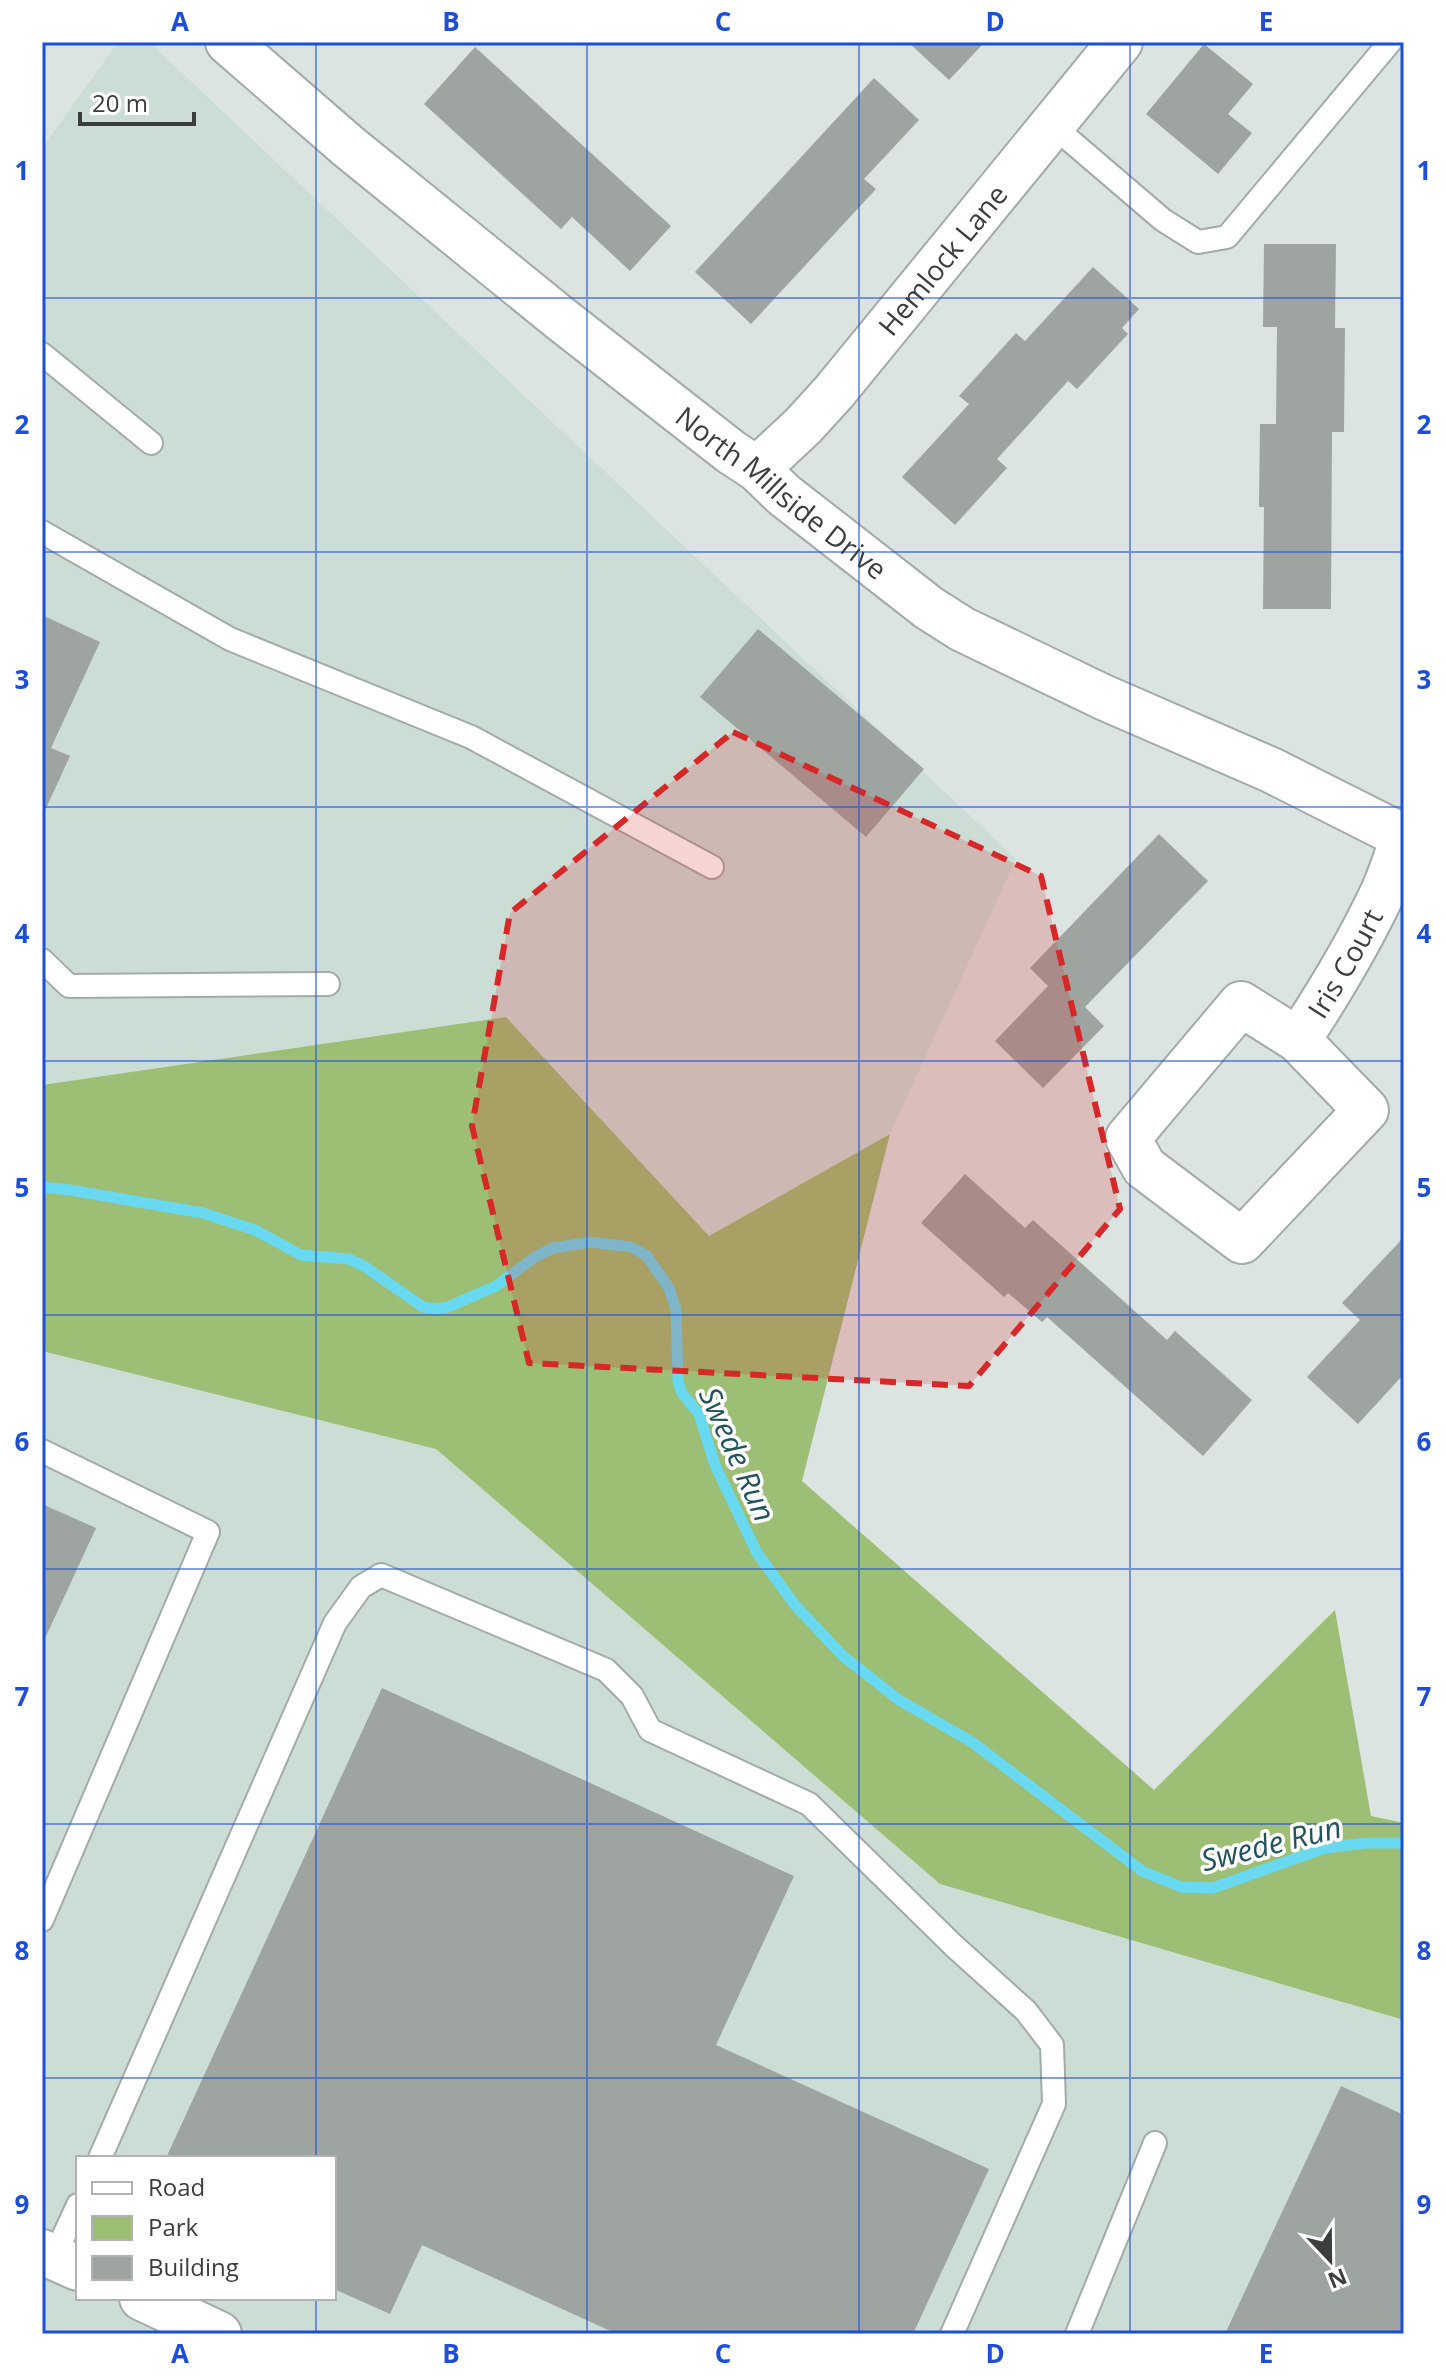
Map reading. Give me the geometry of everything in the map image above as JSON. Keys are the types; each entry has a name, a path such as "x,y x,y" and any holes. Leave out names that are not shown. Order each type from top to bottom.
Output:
{"street":[{"name":"North Millside Drive","path":"228,42 349,147 525,290 731,452 757,469 827,530 929,608 962,629 1103,697 1284,776 1404,836"},
{"name":"Hemlock Lane","path":"757,469 834,392 1120,42"},
{"name":"Iris Court","path":"1298,1040 1350,958 1383,893 1404,836"},
{"path":"1241,1004 1298,1040 1366,1110 1242,1241 1144,1167 1128,1138 1241,1004"},
{"path":"146,2300 219,2334"}],"lane":[{"path":"1052,125 1163,220 1198,242 1227,237 1390,42"},
{"path":"42,354 151,443"},
{"path":"42,532 230,639 471,737 712,867"},
{"path":"42,960 69,986 328,984"},
{"path":"42,1451 208,1532 42,1920"},
{"path":"101,2156 335,1623 361,1587 381,1575 606,1670 632,1696 650,1730 809,1804 954,1946 1026,2011 1052,2045 1054,2104 952,2334"},
{"path":"1077,2334 1155,2143"},
{"path":"58,2259 76,2210"}],"highlighted area":[{"path":"733,732 1041,876 1120,1209 969,1386 529,1363 472,1126 510,913"}],"shaded area":[{"path":"118,42 149,42 1016,859 890,1134 709,1236 506,1017 42,1085 42,148"},
{"path":"42,1351 436,1449 940,1884 1404,2020 1404,2334 42,2334"}],"green space":[{"path":"506,1017 709,1236 890,1134 802,1481 1154,1790 1335,1610 1371,1816 1404,1823 1404,2020 940,1884 436,1449 42,1351 42,1085"}],"building":[{"path":"908,42 985,42 949,80"},
{"path":"1204,44 1253,84 1228,114 1252,133 1218,174 1146,114"},
{"path":"475,47 671,226 630,271 572,217 561,229 424,104"},
{"path":"874,78 919,120 864,179 876,189 751,324 695,272"},
{"path":"1264,244 1336,244 1335,328 1345,328 1344,432 1332,432 1331,609 1263,609 1264,507 1259,507 1260,424 1276,424 1277,327 1263,327"},
{"path":"1093,267 1139,309 1122,328 1128,334 1077,389 1068,381 997,459 1007,468 955,525 902,477 969,404 959,396 1016,333 1025,341"},
{"path":"42,615 100,642 51,748 70,756 42,817"},
{"path":"758,629 924,769 866,837 700,697"},
{"path":"1159,834 1208,881 1085,1007 1104,1026 1043,1088 995,1041 1048,986 1030,968"},
{"path":"965,1174 1025,1228 1033,1220 1167,1340 1175,1331 1252,1400 1203,1456 1047,1317 1042,1322 1008,1293 1004,1297 921,1223"},
{"path":"1404,1237 1404,1342 1400,1346 1404,1350 1404,1374 1358,1424 1307,1377 1360,1320 1342,1303"},
{"path":"42,1504 96,1528 42,1645"},
{"path":"382,1688 794,1876 716,2045 989,2169 913,2334 617,2334 422,2245 390,2314 336,2290 336,2156 167,2156"},
{"path":"1341,2086 1404,2115 1404,2334 1225,2334"}],"waterway":[{"name":"Swede Run","path":"42,1187 203,1213 255,1230 301,1255 349,1259 423,1307 436,1309 448,1307 496,1286 535,1257 553,1248 590,1242 631,1247 646,1255 669,1288 676,1309 678,1382 682,1393 699,1414 715,1465 757,1553 795,1605 843,1656 899,1700 972,1742 1142,1871 1181,1887 1213,1888 1325,1848 1366,1843 1404,1843"}]}
